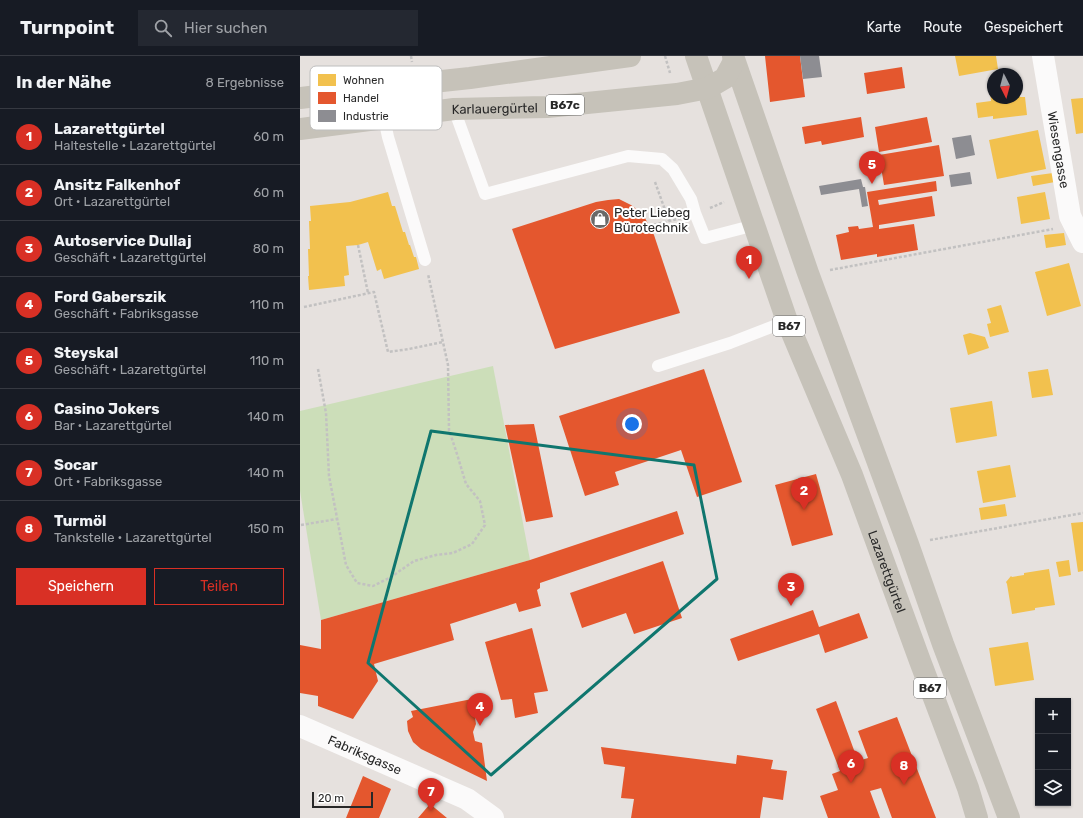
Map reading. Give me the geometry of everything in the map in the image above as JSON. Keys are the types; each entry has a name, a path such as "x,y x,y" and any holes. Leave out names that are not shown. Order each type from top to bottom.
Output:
{"main road":[{"path":"442,81 630,56"},
{"name":"Lazarettgürtel","path":"696,56 787,321 852,475 968,788 977,818"},
{"name":"Karlauergürtel","path":"442,111 547,107 663,96 708,88 725,78 730,58"},
{"name":"B67","path":"730,58 908,544 943,644 1009,818"},
{"path":"300,98 310,97"},
{"name":"Karlauergürtel","path":"300,129 310,128"}],"street":[{"name":"Wiesengasse","path":"1043,56 1070,216 1079,233"},
{"name":"Fabriksgasse","path":"300,726 354,751 467,799 493,818"}],"lane":[{"path":"454,109 485,194 628,156 662,159 673,169 691,199 705,238 755,225"},
{"path":"387,130 425,260"},
{"path":"658,366 730,343 787,321"}],"path":[{"path":"411,56 412,65"},
{"path":"665,56 670,72"},
{"path":"655,182 669,221"},
{"path":"829,270 1079,233"},
{"path":"358,245 368,293"},
{"path":"318,369 326,413 329,476 346,565 357,583 373,586 391,577 414,561 436,555 453,553 472,544 485,525 480,501 466,484 449,430 448,365 425,260"},
{"path":"304,307 374,292 388,352 443,342"},
{"path":"930,540 1083,513"},
{"path":"301,525 337,519"}],"highlighted area":[{"path":"431,431 694,465 717,579 491,775 368,663"}],"green space":[{"path":"493,366 530,560 321,620 300,491 300,411"}],"building: Wohnen":[{"path":"955,56 996,56 998,68 987,68 987,71 959,76"},
{"path":"1023,97 1025,97 1027,115 993,119 993,116 978,118 976,103 987,102 987,104 1023,104"},
{"path":"1083,98 1083,133 1076,134 1071,99"},
{"path":"1038,130 1046,169 997,179 989,140"},
{"path":"1053,173 1055,182 1033,186 1031,176"},
{"path":"388,192 392,206 395,206 403,232 405,232 414,257 416,257 419,269 384,279 381,269 377,271 368,242 346,246 349,275 344,276 345,286 309,290 308,249 310,249 310,206 350,202"},
{"path":"1045,192 1050,219 1021,224 1017,197"},
{"path":"1064,233 1066,245 1046,248 1044,235"},
{"path":"1069,263 1081,306 1047,316 1035,272"},
{"path":"1001,305 1009,332 990,337 987,324 991,323 987,309"},
{"path":"970,333 985,337 989,348 968,355 963,335"},
{"path":"1048,369 1053,395 1032,398 1028,372"},
{"path":"992,401 997,436 956,443 950,408"},
{"path":"1010,465 1016,497 983,503 977,471"},
{"path":"1005,504 1007,516 981,520 979,508"},
{"path":"1083,522 1083,571 1078,572 1071,523"},
{"path":"1069,560 1071,575 1059,577 1056,562"},
{"path":"1049,569 1055,605 1012,614 1006,582 1011,576 1024,575 1024,573"},
{"path":"1028,642 1034,680 995,686 989,648"}],"building: Handel":[{"path":"765,56 800,56 805,97 770,102"},
{"path":"902,67 905,88 867,94 864,73"},
{"path":"861,117 864,137 822,145 821,141 805,144 802,127"},
{"path":"927,117 932,142 879,152 875,127"},
{"path":"939,145 944,176 884,185 879,155"},
{"path":"936,181 937,191 878,200 879,205 932,196 935,216 879,225 879,229 914,224 918,250 877,257 877,254 841,260 836,235 849,232 848,227 858,226 859,229 873,227 867,192"},
{"path":"619,199 631,205 645,218 654,235 680,313 555,349 512,229 596,202"},
{"path":"704,369 742,482 697,497 681,450 615,472 619,485 585,496 559,416"},
{"path":"534,424 553,517 526,522 505,425"},
{"path":"816,474 833,535 792,546 775,485"},
{"path":"677,511 684,534 540,583 540,588 537,590 541,606 519,612 516,603 450,624 454,640 374,664 378,681 353,719 318,706 318,696 300,693 300,645 321,649 321,620 530,560"},
{"path":"663,561 682,618 634,634 626,613 582,628 570,593"},
{"path":"813,610 819,627 859,613 868,638 825,653 819,634 738,661 730,639"},
{"path":"532,628 548,691 534,693 538,713 515,718 512,699 501,700 485,642"},
{"path":"472,699 476,724 473,732 475,741 482,743 487,781 421,749 413,742 408,731 407,721 413,717 411,711"},
{"path":"836,701 858,761 868,758 858,731 897,717 936,818 892,818 881,788 870,791 880,818 828,818 820,796 838,790 832,774 840,771 816,709"},
{"path":"601,747 736,764 737,755 773,760 771,769 787,771 783,800 763,797 760,818 631,818 634,799 621,798 625,767 604,764"},
{"path":"363,776 391,789 379,818 346,818"},
{"path":"430,804 447,818 418,818"}],"building: Industrie":[{"path":"800,56 819,56 822,77 803,79"},
{"path":"971,135 975,155 956,159 952,138"},
{"path":"970,172 972,184 951,187 949,175"},
{"path":"861,179 863,187 865,187 868,206 862,207 859,189 821,195 819,186"}],"place":[{"name":"Steyskal","path":"872,184"},
{"name":"Peter Liebeg Bürotechnik","path":"600,219"},
{"name":"Lazarettgürtel","path":"749,279"},
{"name":"Ansitz Falkenhof","path":"804,510"},
{"name":"Autoservice Dullaj","path":"791,606"},
{"name":"Ford Gaberszik","path":"480,726"},
{"name":"Casino Jokers","path":"851,783"},
{"name":"Turmöl","path":"904,785"},
{"name":"Socar","path":"431,811"}]}
